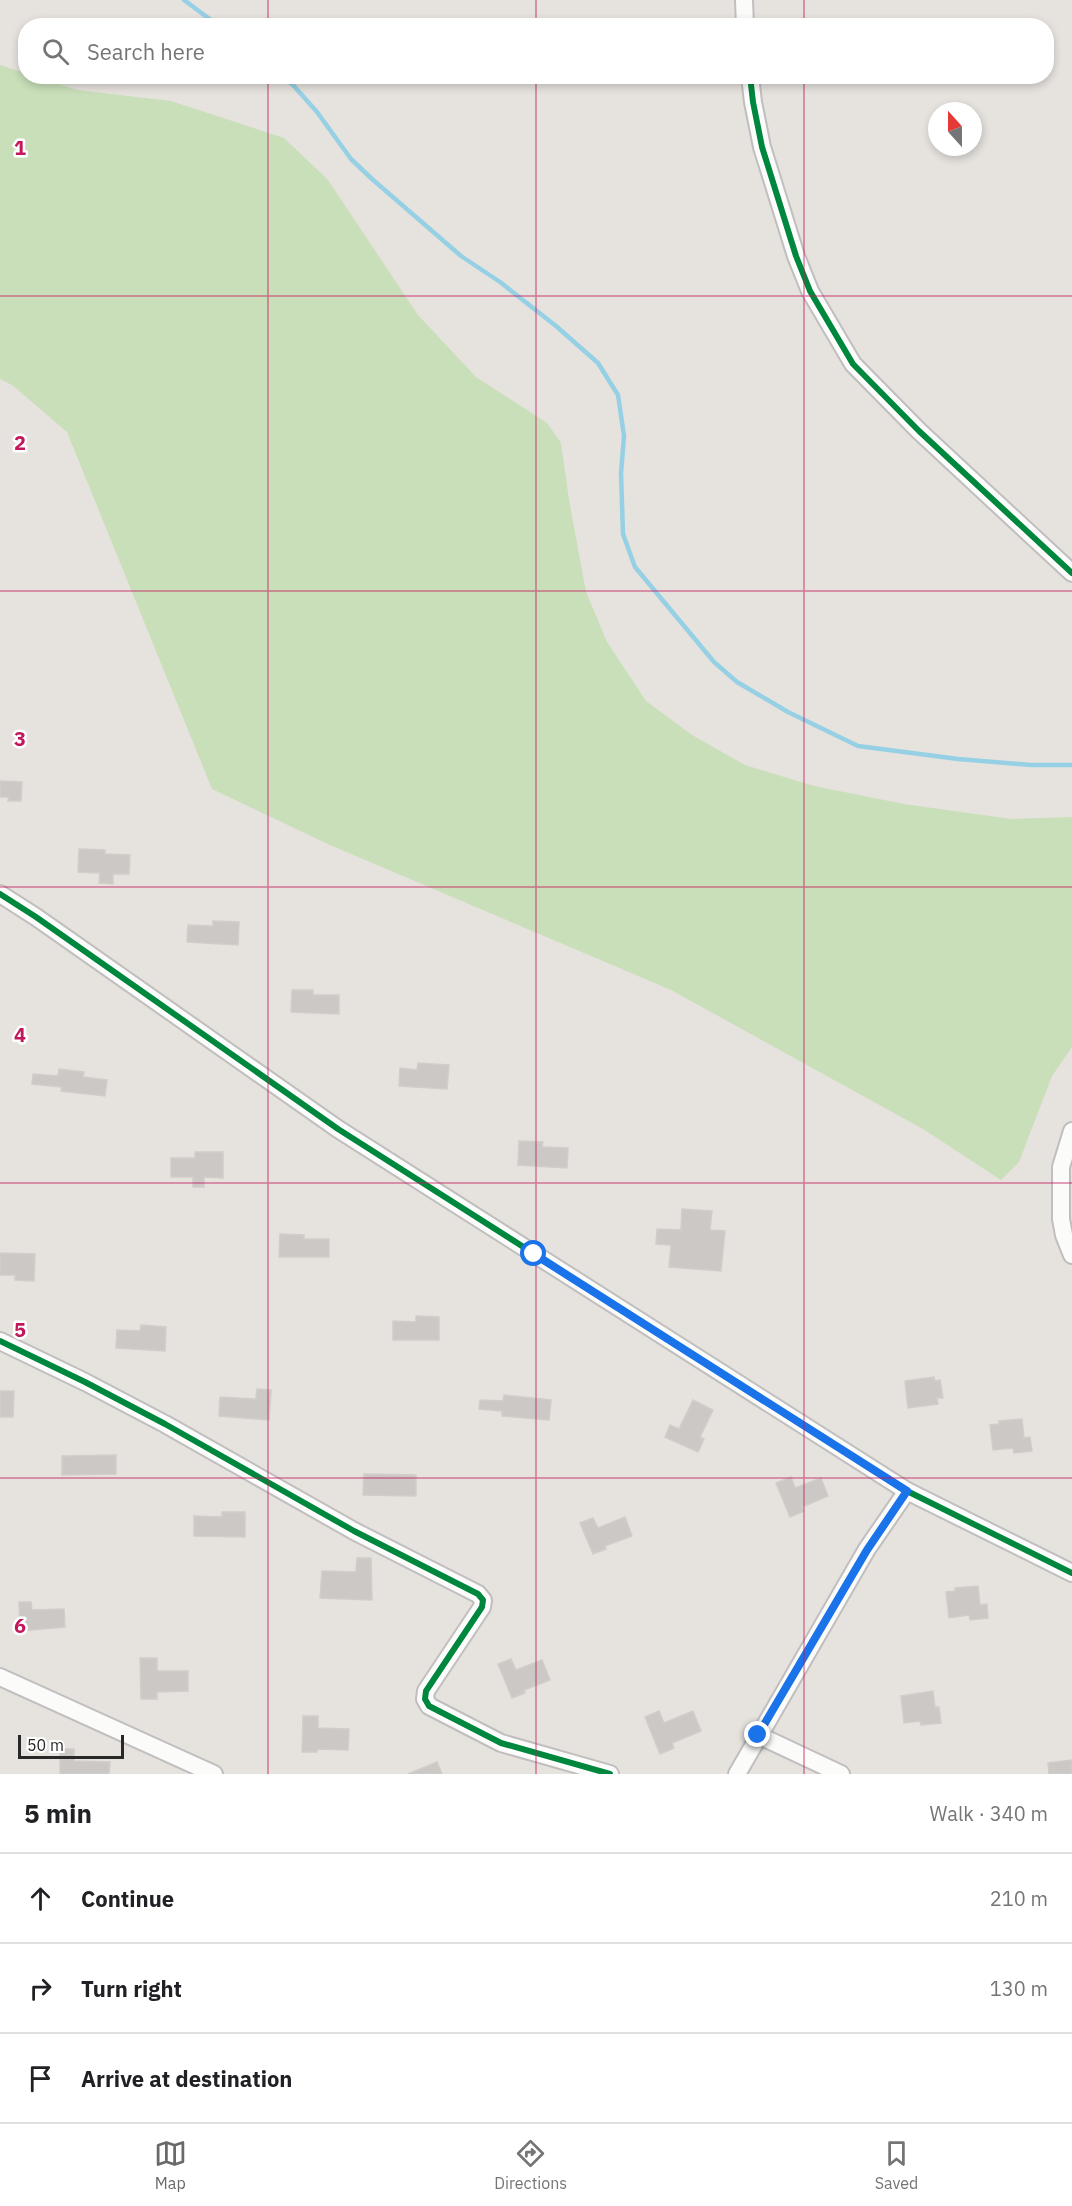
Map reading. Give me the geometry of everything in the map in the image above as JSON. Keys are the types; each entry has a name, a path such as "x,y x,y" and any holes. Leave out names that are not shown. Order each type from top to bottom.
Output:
{"street":[{"path":"744,0 745,18"},
{"path":"751,84 762,147 796,256 810,291 853,364 919,431 1072,573"},
{"path":"0,894 338,1130 907,1491 1072,1573"},
{"path":"1072,1131 1061,1167 1061,1219 1064,1235 1072,1255"},
{"path":"0,1341 85,1382 354,1531 478,1594 483,1600 482,1607 426,1691 425,1698 429,1706 501,1743 610,1774"},
{"path":"737,1774 867,1550 907,1491"},
{"path":"0,1677 214,1774"},
{"path":"758,1735 841,1774"}],"green space":[{"path":"0,65 18,71 18,84 58,84 77,90 171,101 284,138 328,180 418,315 476,377 547,423 561,443 586,592 607,642 646,701 692,735 745,765 814,786 904,804 1011,819 1072,817 1072,1047 1052,1076 1019,1162 1001,1180 923,1129 671,990 330,845 212,789 67,432 12,385 0,379"}],"building":[{"path":"0,781 22,782 21,801 8,801 9,797 0,797"},
{"path":"79,849 105,850 105,854 130,855 129,874 113,874 113,884 99,883 100,873 78,872"},
{"path":"213,921 239,922 238,945 187,942 188,925 213,926"},
{"path":"292,990 313,990 313,995 339,995 339,1014 291,1012"},
{"path":"418,1063 449,1065 447,1089 399,1086 400,1068 417,1070"},
{"path":"59,1069 84,1072 83,1077 107,1080 105,1096 61,1091 62,1087 32,1084 33,1074 58,1076"},
{"path":"519,1141 543,1142 542,1147 568,1148 567,1168 518,1165"},
{"path":"195,1152 223,1152 223,1178 204,1177 204,1187 193,1187 193,1177 171,1177 171,1158 195,1158"},
{"path":"682,1209 712,1211 710,1230 725,1231 721,1271 669,1267 671,1245 656,1244 657,1229 681,1230"},
{"path":"280,1234 304,1235 304,1239 329,1239 329,1257 279,1257"},
{"path":"0,1253 35,1254 34,1281 15,1280 15,1275 0,1275"},
{"path":"416,1316 439,1317 439,1340 393,1340 393,1321 416,1322"},
{"path":"141,1325 166,1327 165,1351 116,1348 117,1330 140,1331"},
{"path":"934,1377 935,1381 940,1380 943,1398 937,1398 938,1404 908,1408 905,1381"},
{"path":"257,1389 271,1390 269,1420 219,1416 220,1397 256,1399"},
{"path":"0,1391 14,1391 13,1417 0,1417"},
{"path":"504,1395 551,1400 549,1420 502,1416 502,1411 479,1409 480,1400 503,1401"},
{"path":"693,1400 713,1410 700,1437 704,1439 698,1452 665,1437 670,1425 679,1429"},
{"path":"1022,1419 1024,1438 1030,1437 1032,1451 1014,1453 1013,1448 993,1450 990,1425 999,1424 999,1421"},
{"path":"116,1455 116,1474 62,1475 62,1456"},
{"path":"364,1474 416,1475 416,1496 363,1495"},
{"path":"791,1477 795,1488 821,1478 828,1496 802,1507 804,1511 790,1517 776,1483"},
{"path":"222,1512 245,1512 245,1537 194,1536 194,1516 222,1517"},
{"path":"625,1517 632,1536 605,1546 606,1549 593,1554 580,1523 593,1518 598,1528"},
{"path":"357,1558 371,1558 372,1600 320,1598 322,1571 356,1572"},
{"path":"978,1586 980,1605 987,1604 988,1618 970,1620 969,1615 949,1618 946,1592 955,1591 955,1588"},
{"path":"19,1602 31,1602 32,1610 64,1609 65,1627 20,1631"},
{"path":"140,1658 157,1658 157,1671 188,1671 188,1691 157,1692 157,1699 141,1699"},
{"path":"511,1659 516,1670 542,1660 550,1680 524,1690 525,1693 512,1698 498,1664"},
{"path":"933,1691 935,1707 939,1707 941,1723 921,1725 920,1721 904,1723 901,1696"},
{"path":"659,1711 664,1723 693,1711 701,1731 672,1743 674,1748 660,1754 645,1717"},
{"path":"303,1716 318,1716 318,1728 349,1729 348,1750 317,1749 317,1752 302,1752"},
{"path":"60,1749 74,1749 74,1761 110,1762 109,1774 60,1774"},
{"path":"1072,1760 1072,1774 1049,1774 1048,1763"},
{"path":"437,1762 442,1774 408,1774"}],"waterway":[{"path":"184,0 208,18"},
{"path":"292,84 317,112 351,159 372,179 461,256 500,282 598,363 618,395 624,436 621,473 623,534 635,567 714,662 737,682 788,712 858,746 958,759 1031,765 1072,765"}],"cycle path":[{"path":"751,84 762,147 796,256 810,291 853,364 919,431 1072,573"},
{"path":"0,894 338,1129 907,1491 1072,1573"},
{"path":"0,1341 165,1424 354,1531 478,1594 483,1600 482,1607 426,1691 425,1699 429,1706 501,1743 610,1774"}],"route":[{"path":"534,1254 907,1491 867,1550 758,1735"}]}
